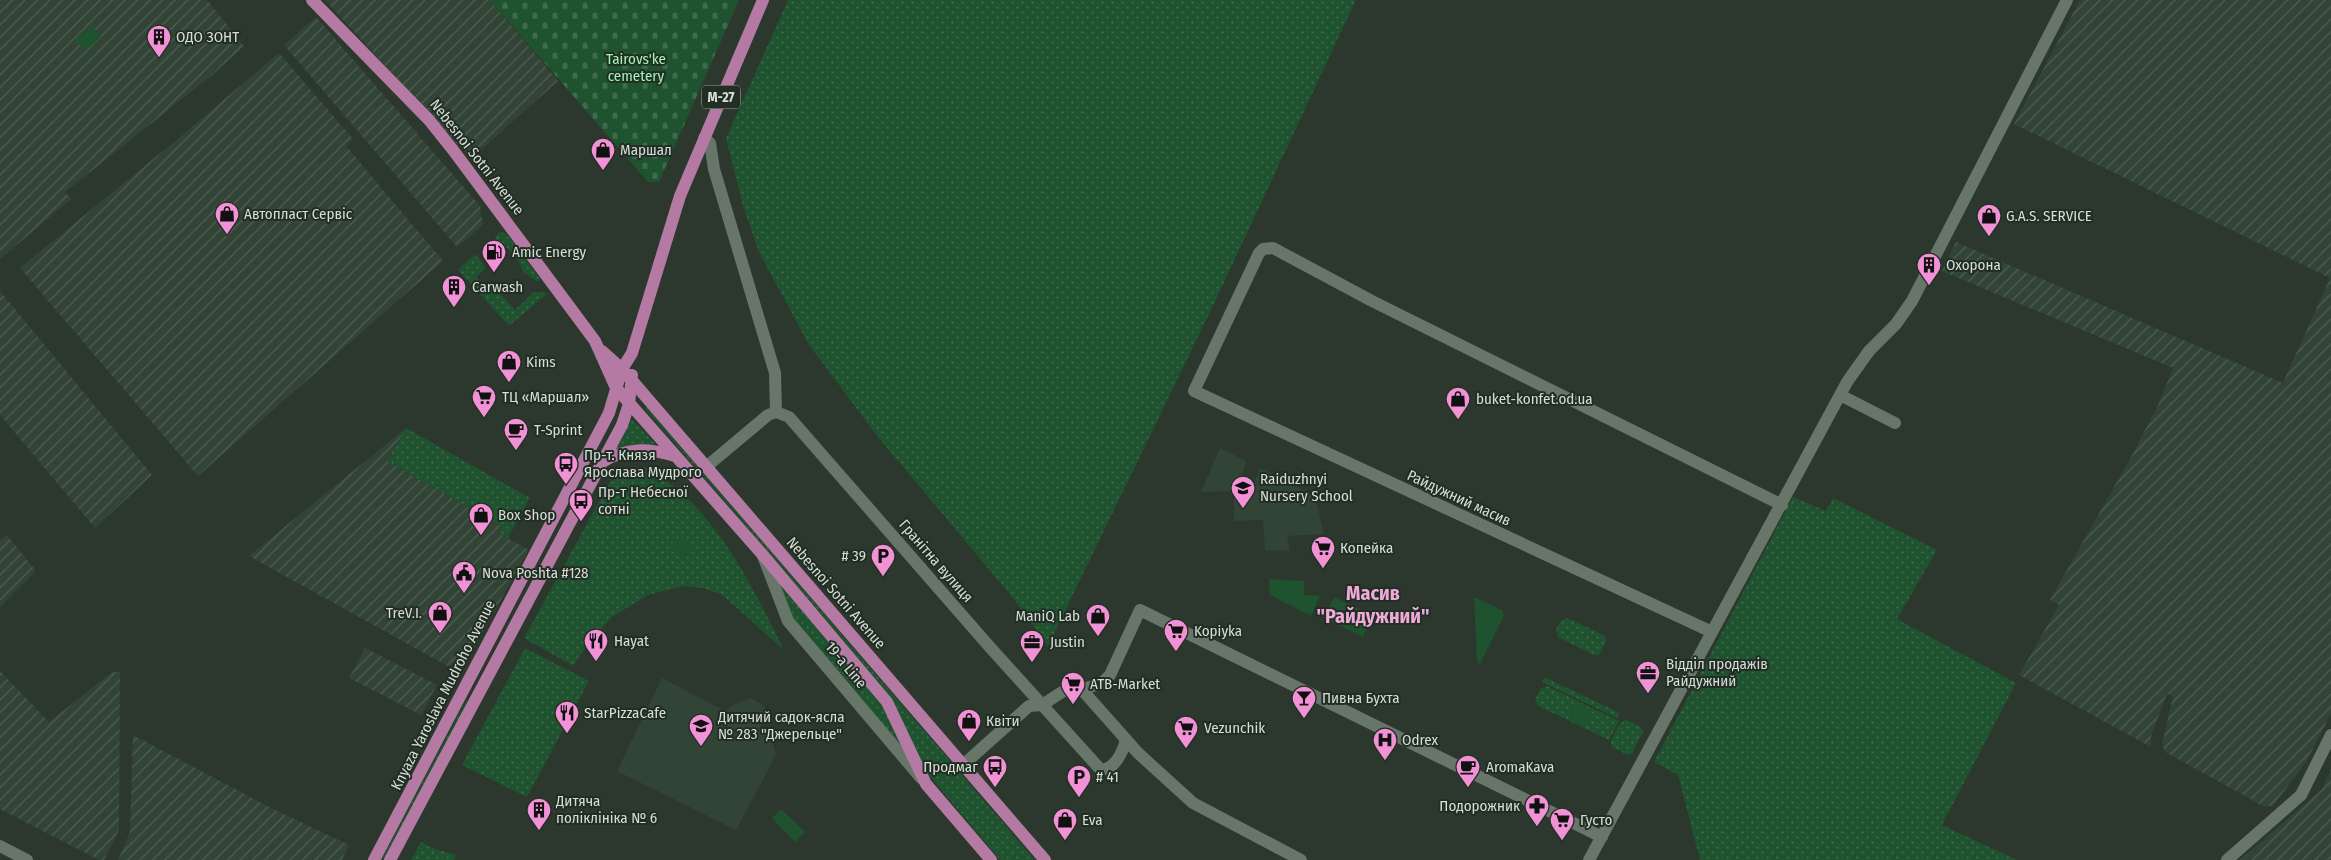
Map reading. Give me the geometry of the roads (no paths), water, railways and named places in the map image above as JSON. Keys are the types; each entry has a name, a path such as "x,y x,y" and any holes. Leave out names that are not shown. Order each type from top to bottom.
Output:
{"main road":[{"name":"Nebesnoi Sotni Avenue","path":"312,0 429,120 485,192 600,349 632,380 1045,860"},
{"name":"М-27","path":"632,353 680,196 764,0"},
{"name":"Nebesnoi Sotni Avenue","path":"600,349 616,388 629,404 762,554 887,702 926,784 992,860"},
{"name":"Knyaza Yaroslava Mudroho Avenue","path":"374,860 609,413 622,369 632,353"},
{"name":"Knyaza Yaroslava Mudroho Avenue","path":"390,860 622,425 629,404 632,380 632,353"},
{"path":"602,462 617,453 634,450 651,450 675,456"}],"street":[{"path":"1589,860 1840,395 1869,351 1896,324 1912,301 2067,0"},
{"path":"704,138 710,143 714,169 775,374 776,412 768,415 706,467"},
{"name":"Райдужний масив","path":"1712,632 1194,391 1259,253 1263,249 1273,248 1372,301 1782,505"},
{"path":"1840,395 1895,423"},
{"name":"Гранітна вулиця","path":"776,412 789,417 1100,769 1109,768 1123,753 1126,740"},
{"name":"19-a Line","path":"762,554 788,621 926,784"},
{"path":"1082,689 1106,681 1140,610 1602,836"},
{"path":"963,765 1028,706 1042,705 1076,683 1138,753 1197,805 1301,860"},
{"path":"2227,860 2301,795 2331,735"},
{"path":"0,846 27,860"}],"place":[{"name":"ОДО ЗОНТ","path":"159,58"},
{"name":"Маршал","path":"603,171"},
{"name":"Автопласт Сервіс","path":"227,235"},
{"name":"G.A.S. SERVICE","path":"1989,237"},
{"name":"Amic Energy","path":"494,273"},
{"name":"Охорона","path":"1929,286"},
{"name":"Carwash","path":"454,308"},
{"name":"Kims","path":"509,383"},
{"name":"ТЦ «Маршал»","path":"484,418"},
{"name":"buket-konfet.od.ua","path":"1458,420"},
{"name":"T-Sprint","path":"516,451"},
{"name":"Пр-т. Князя Ярослава Мудрого","path":"566,485"},
{"name":"Raiduzhnyi Nursery School","path":"1243,509"},
{"name":"Пр-т Небесної сотні","path":"581,522"},
{"name":"Box Shop","path":"481,536"},
{"name":"Копейка","path":"1323,569"},
{"name":"# 39","path":"883,577"},
{"name":"Nova Poshta #128","path":"464,594"},
{"name":"TreV.I.","path":"440,634"},
{"name":"ManiQ Lab","path":"1098,637"},
{"name":"Kopiyka","path":"1176,652"},
{"name":"Hayat","path":"596,662"},
{"name":"Justin","path":"1032,663"},
{"name":"Відділ продажів Райдужний","path":"1648,694"},
{"name":"ATB-Market","path":"1073,705"},
{"name":"Пивна Бухта","path":"1304,719"},
{"name":"StarPizzaCafe","path":"567,734"},
{"name":"Квіти","path":"969,742"},
{"name":"Дитячий садок-ясла № 283 \"Джерельце\"","path":"701,747"},
{"name":"Vezunchik","path":"1186,749"},
{"name":"Odrex","path":"1385,761"},
{"name":"Продмаг","path":"995,788"},
{"name":"AromaKava","path":"1468,788"},
{"name":"# 41","path":"1079,798"},
{"name":"Подорожник","path":"1537,827"},
{"name":"Дитяча поліклініка № 6","path":"539,831"},
{"name":"Eva","path":"1065,841"},
{"name":"Густо","path":"1562,841"}],"district":[{"name":"Масив \"Райдужний\"","path":"1373,604"}],"park label":[{"name":"Tairovs'ke cemetery","path":"636,68"}]}
